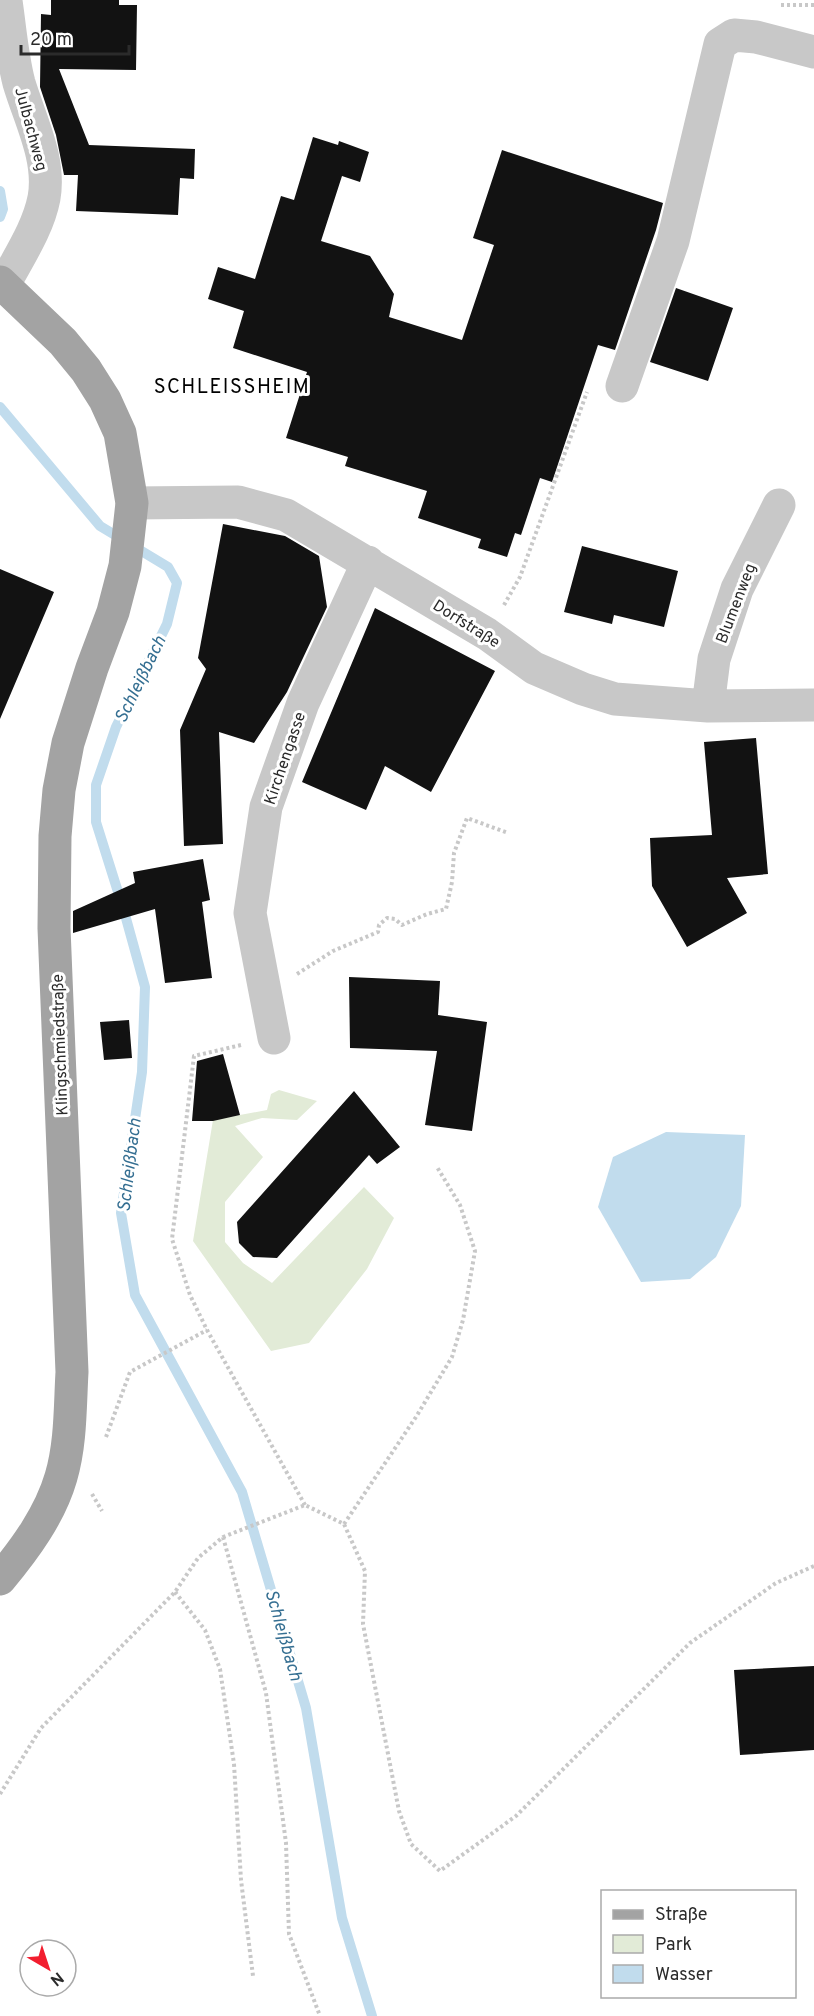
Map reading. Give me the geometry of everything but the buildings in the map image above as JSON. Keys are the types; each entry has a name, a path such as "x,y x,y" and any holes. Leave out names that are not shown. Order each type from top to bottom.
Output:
{"main road":[{"name":"Klingschmiedstraße","path":"0,1579 29,1542 48,1509 61,1476 69,1428 72,1372 54,928 55,836 59,790 68,743 113,612 125,566 132,503 120,433 105,400 86,370 63,342 2,284"}],"street":[{"name":"Julbachweg","path":"2,284 39,214 44,198 45,182 41,151 14,59 6,1"},
{"path":"622,386 673,241 712,70 720,45 734,35 756,37 814,52"},
{"name":"Dorfstraße","path":"132,503 238,502 286,515 487,634 534,668 583,689 615,699 708,706 814,705"},
{"name":"Blumenweg","path":"708,706 714,659 737,589 779,505"},
{"name":"Kirchengasse","path":"274,1038 250,913 266,807 303,703 368,562"}],"path":[{"path":"487,634 520,577 589,387"},
{"path":"266,996 325,956 378,932 379,925 387,918 395,919 402,925 446,909 452,882 454,853 467,818 508,832"},
{"path":"274,1038 194,1056 172,1239 190,1294 207,1330 305,1505 344,1524 365,1571 363,1624 399,1811 411,1844 440,1871 516,1816 690,1643 776,1583 814,1566"},
{"path":"344,1524 417,1417 452,1357 463,1320 475,1251 460,1205 436,1167"},
{"path":"103,1445 130,1372 207,1330"},
{"path":"0,1794 41,1728 175,1592 198,1558 223,1537 305,1505"},
{"path":"223,1537 266,1693 286,1843 289,1934 320,2016"},
{"path":"175,1592 205,1630 220,1669 234,1764 241,1880 253,1976"}],"green space":[{"path":"279,1090 317,1101 297,1120 262,1118 235,1126 263,1157 225,1202 225,1242 243,1263 272,1283 364,1187 394,1218 367,1269 309,1343 271,1351 193,1241 213,1120 267,1110 271,1094"}],"water":[{"path":"666,1132 745,1135 741,1206 716,1257 690,1279 641,1282 598,1207 613,1157"}],"waterway":[{"name":"Schleißbach","path":"0,191 3,209 0,217"},
{"name":"Schleißbach","path":"0,407 100,526 168,567 177,583 167,624 116,727 96,785 96,822 145,987 142,1072 121,1213 135,1295 242,1492 306,1708 342,1918 372,2016"}],"district":[{"name":"SCHLEISSHEIM","path":"232,386"}]}
